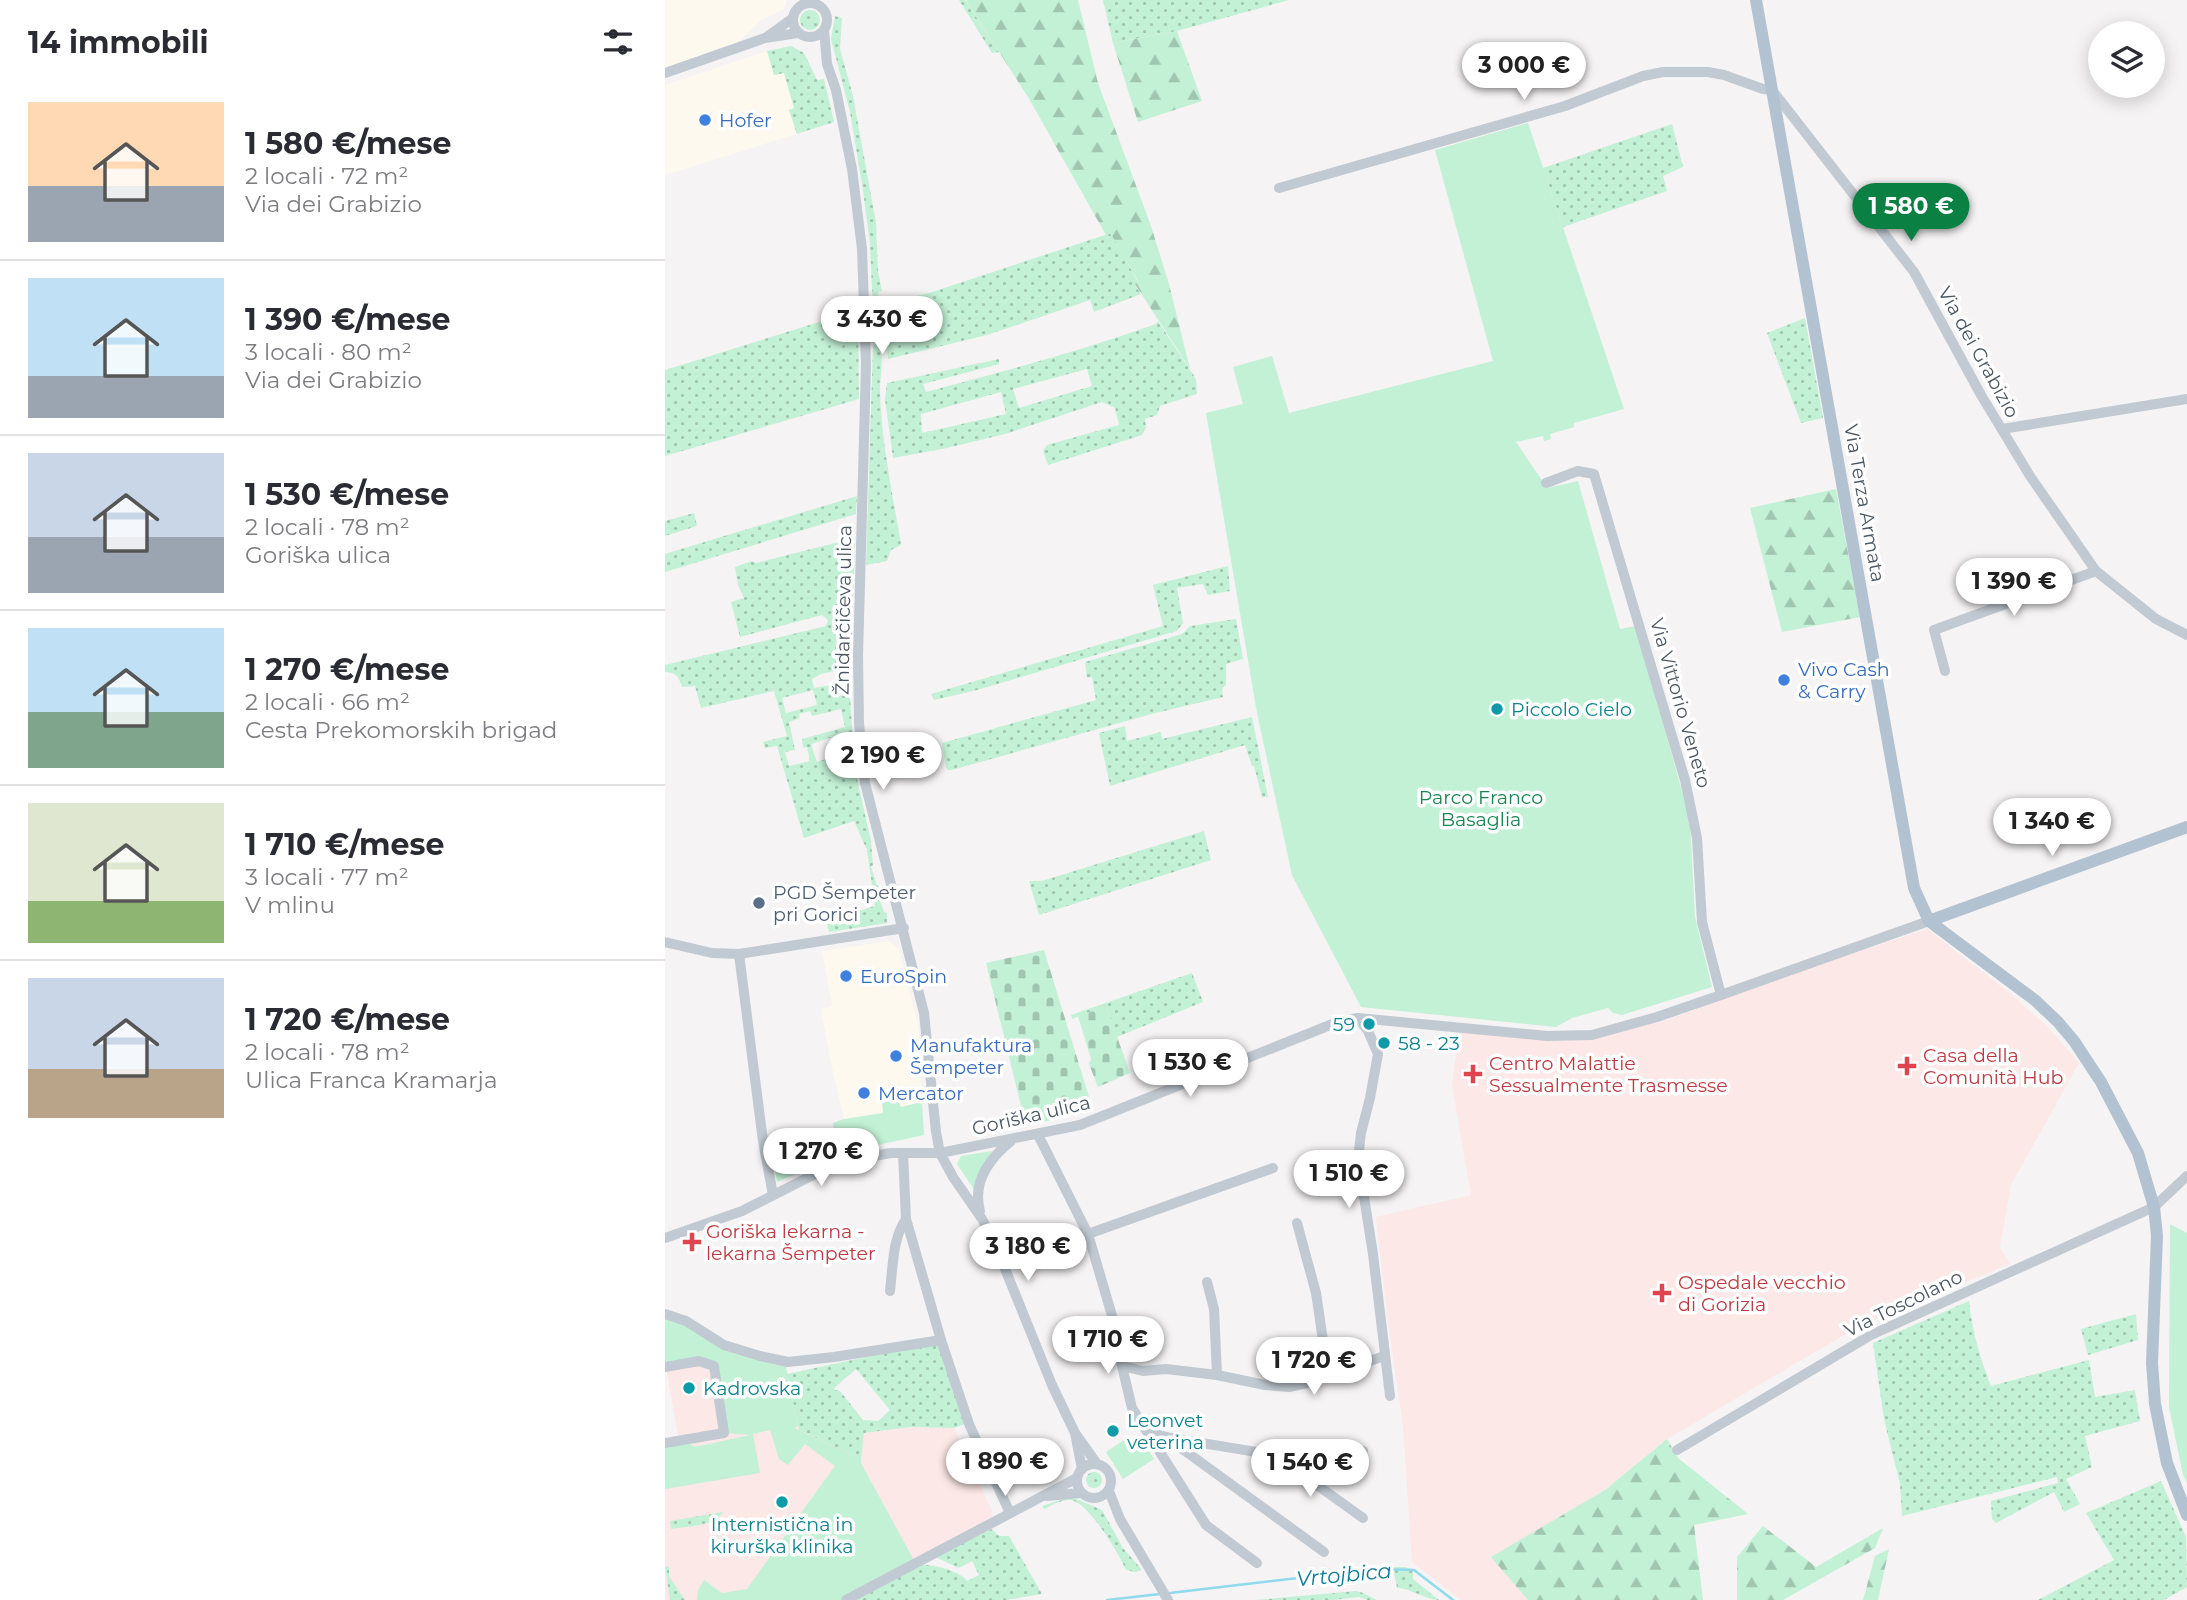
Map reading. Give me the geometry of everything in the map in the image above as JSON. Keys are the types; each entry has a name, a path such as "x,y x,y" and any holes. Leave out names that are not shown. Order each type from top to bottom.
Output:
{"main road":[{"name":"Via Terza Armata","path":"1756,0 1914,888 1929,921"},
{"path":"1929,921 2187,827"},
{"path":"1929,921 2036,1001 2058,1021 2101,1082 2138,1153 2154,1208 2157,1236 2152,1363 2155,1404 2167,1463 2187,1515"}],"street":[{"name":"Žnidarčičeva ulica","path":"827,64 793,24 800,3 814,2 827,14 824,30 827,64 836,90 852,169 862,249 866,365 858,656 859,723 865,783 924,1013 935,1128 940,1153"},
{"name":"Žnidarčičeva ulica","path":"765,38 793,18"},
{"name":"Žnidarčičeva ulica","path":"665,73 765,38 817,36 824,30"},
{"path":"1279,188 1565,106 1643,76 1663,72 1708,72 1772,90"},
{"name":"Via dei Grabizio","path":"1772,90 1914,272 2001,429 2096,571 2156,619 2187,635"},
{"path":"2001,429 2187,399"},
{"name":"Via Vittorio Veneto","path":"1546,483 1579,471 1594,474 1685,779 1697,838 1702,922 1721,995"},
{"path":"1945,671 1934,630 2096,571"},
{"path":"1361,1019 1547,1036 1592,1035 1657,1017 1929,921"},
{"path":"665,942 712,953 739,954 904,928"},
{"path":"739,954 763,1141 773,1195"},
{"path":"1361,1019 1378,1054 1358,1159 1373,1254 1390,1396"},
{"name":"Goriška ulica","path":"665,1238 742,1211 823,1170 850,1160 873,1155 940,1153 1080,1125 1341,1021 1361,1019"},
{"path":"1038,1135 1087,1234 1118,1336 1132,1408 1206,1525 1257,1563"},
{"path":"982,1219 977,1200 984,1170 1013,1139"},
{"path":"903,1153 906,1219 941,1340 969,1424 1010,1513"},
{"path":"940,1153 995,1244 1052,1385 1075,1433 1097,1464 1109,1472 1112,1481 1109,1491 1120,1519 1168,1600"},
{"path":"1087,1234 1273,1168"},
{"name":"Via Toscolano","path":"1677,1450 1871,1335 2154,1208 2187,1176"},
{"path":"890,1292 896,1243 906,1219"},
{"path":"1297,1223 1316,1293 1328,1374"},
{"path":"1207,1282 1215,1317 1217,1375"},
{"path":"665,1314 686,1321 724,1345 788,1362 941,1340"},
{"path":"1122,1366 1143,1371 1166,1369 1217,1375 1289,1387 1385,1356"},
{"path":"665,1367 699,1361 714,1366 724,1433 665,1443"},
{"path":"1148,1432 1275,1455 1363,1451"},
{"path":"1075,1433 1080,1474 1078,1489 1089,1498 1097,1499 1120,1519"},
{"path":"1171,1438 1324,1552"},
{"path":"1275,1455 1363,1518"},
{"path":"846,1600 1044,1496 1080,1474 1086,1466 1097,1464"},
{"path":"1097,1499 1109,1491"},
{"path":"1044,1496 1081,1493"}],"shaded area":[{"path":"665,0 787,0 783,10 761,20 738,42 665,69"},
{"path":"767,51 774,75 784,73 794,109 789,110 797,134 665,175 665,85"},
{"name":"Ospedale vecchio di Gorizia","path":"1927,929 2007,991 2048,1027 2079,1063 2011,1185 2000,1247 2010,1264 1861,1325 1667,1439 1605,1490 1492,1557 1528,1600 1461,1600 1412,1562 1403,1425 1376,1217 1471,1195 1452,1085 1459,1032 1588,1040 1670,1019 1786,976"},
{"path":"889,941 899,949 919,1028 922,1102 900,1107 897,1097 882,1100 883,1112 844,1119 821,1009 832,1006 822,951"},
{"path":"699,1361 804,1429 864,1433 911,1427 954,1428 992,1511 993,1522 916,1564 890,1600 665,1600 665,1443 679,1440 666,1367"}],"green space":[{"path":"959,0 965,0 999,52 992,53"},
{"path":"1078,0 1098,83 1151,226 1169,284 1190,369 1135,284 1138,281 1111,234 1106,235 1028,97 966,1"},
{"path":"1103,0 1289,0 1177,31 1113,43"},
{"path":"810,10 817,13 820,20 817,27 810,30 803,27 800,20 803,13"},
{"path":"835,16 842,18 840,49 853,96 876,223 878,271 882,291 878,292 881,333 877,332 872,324 870,243 850,112 831,39"},
{"path":"1177,31 1202,101 1138,122 1113,43"},
{"path":"791,46 804,53 817,80 824,79 834,122 797,134 789,110 794,108 784,73 774,75 767,51"},
{"name":"Parco Franco Basaglia","path":"1528,123 1624,409 1574,423 1574,427 1550,434 1551,439 1544,441 1543,436 1516,442 1547,488 1578,481 1620,629 1636,626 1690,820 1695,917 1712,987 1622,1015 1613,1013 1608,1008 1572,1018 1556,1027 1361,1007 1292,875 1257,713 1206,413 1243,404 1233,367 1272,356 1289,413 1493,361 1435,150"},
{"path":"1672,124 1683,167 1663,176 1667,191 1563,227 1543,168"},
{"path":"1111,233 1138,282 1135,285 1141,294 1094,312 1090,300 987,335 888,359 884,304 929,293"},
{"path":"858,310 859,399 665,456 665,370"},
{"path":"1805,318 1823,418 1801,423 1767,333"},
{"path":"1158,321 1196,379 1197,394 1160,406 1157,415 1145,419 1146,428 1142,435 1048,465 1043,451 1047,445 1119,425 1115,408 1102,402 1005,434 893,458 885,399 887,383 999,359 999,364 923,384 926,392 1041,361 1156,324","holes":["1087,369 1092,386 1019,408 1013,389","1001,392 1006,414 922,433 921,414"]},
{"path":"878,342 882,359 880,390 883,429 901,545 891,550 887,561 866,565 873,346"},
{"path":"1836,489 1860,617 1782,632 1750,508"},
{"path":"857,496 856,514 665,572 665,554"},
{"path":"694,513 697,526 665,536 665,521"},
{"path":"855,538 851,667 821,674 812,679 814,688 836,684 841,696 850,697 855,770 871,841 871,867 883,897 880,900 884,912 887,913 887,923 829,932 826,921 875,906 867,850 854,821 804,838 777,746 765,748 763,742 787,736 774,691 701,708 695,686 682,687 677,676 665,672 665,665 826,626 828,620 822,615 740,637 731,602 744,598 738,585 735,567 752,561 756,563","holes":["813,690 817,705 786,713 782,698","841,709 845,727 802,739 803,748 807,747 810,761 789,766 785,752 795,750 789,722 800,718 799,714 810,711 812,716","842,734 844,753 817,762 811,744"]},
{"path":"1228,566 1230,591 1208,595 1203,584 1177,588 1183,623 1177,631 977,690 934,700 931,694 1163,626 1153,585"},
{"path":"1236,619 1243,659 1226,664 1223,697 1155,713 952,770 946,768 942,743 1096,700 1092,677 1087,678 1085,662 1182,634 1190,626"},
{"path":"1252,717 1268,797 1262,797 1245,745 1110,786 1099,733 1125,726 1127,741 1161,732 1162,739"},
{"path":"1204,831 1211,860 1039,915 1029,881 1042,881"},
{"path":"1044,950 1093,1110 1026,1126 986,963"},
{"path":"1192,973 1203,1002 1117,1037 1106,1006 1072,1019 1071,1015"},
{"path":"1106,1006 1130,1073 1098,1087 1089,1064 1091,1059 1078,1016"},
{"path":"897,1097 901,1107 922,1102 924,1135 850,1151 777,1182 772,1150 776,1147 835,1138 833,1123 883,1113 882,1100"},
{"path":"992,1151 982,1169 975,1191 957,1164 961,1156"},
{"path":"2170,1224 2187,1233 2187,1483 2169,1407"},
{"path":"1969,1301 1977,1344 1991,1386 2089,1360 2095,1397 2135,1390 2140,1421 2085,1436 2092,1467 2066,1479 2080,1504 2064,1512 2054,1492 1996,1523 1992,1519 1991,1501 2058,1483 2057,1477 1902,1516 1900,1484 1884,1419 1873,1343"},
{"path":"665,1314 718,1341 785,1362 798,1426 794,1428 861,1459 916,1564 867,1584 841,1600 697,1600 698,1590 704,1580 722,1593 747,1589 789,1530 794,1533 802,1521 798,1517 835,1466 805,1444 788,1465 779,1459 770,1430 753,1434 760,1473 665,1489 665,1443 682,1440 695,1447 750,1435 724,1433 714,1366 665,1367"},
{"path":"2136,1314 2138,1340 2088,1355 2081,1329"},
{"path":"940,1341 968,1423 954,1428 911,1427 864,1433 861,1459 799,1430 787,1374","holes":["856,1369 890,1410 878,1421 863,1420 840,1391 834,1388"]},
{"path":"1127,1438 1133,1447 1137,1444 1142,1451 1147,1448 1154,1459 1123,1479 1106,1452"},
{"path":"1667,1439 1678,1458 1748,1514 1694,1525 1703,1600 1528,1600 1491,1557 1605,1490"},
{"path":"1094,1472 1100,1474 1100,1486 1094,1488 1088,1486 1086,1480 1088,1474"},
{"path":"2161,1481 2186,1537 2187,1587 2164,1600 2038,1600 2114,1560 2086,1513"},
{"path":"1074,1498 1102,1510 1123,1548 1142,1570 1126,1570 1103,1530 1078,1503 1067,1500 1044,1509 1042,1506"},
{"path":"723,1512 707,1523 671,1529 670,1521"},
{"path":"1763,1526 1816,1567 1883,1528 1875,1548 1783,1600 1737,1600 1737,1557"},
{"path":"992,1529 999,1536 1009,1536 1042,1594 1006,1600 846,1600 916,1565 944,1568 967,1581 979,1575 972,1561 959,1568 935,1557"},
{"path":"1889,1549 1878,1600 1863,1600 1875,1556"},
{"path":"669,1566 669,1576 685,1600 670,1600 665,1567"},
{"path":"1393,1567 1406,1567 1413,1571 1413,1579 1439,1600 1397,1588"},
{"path":"1356,1591 1377,1600 1359,1597 1333,1600 1256,1600"}],"waterway":[{"name":"Vrtojbica","path":"1170,1593 1376,1569 1414,1570 1453,1600"},
{"name":"Vrtojbica","path":"1107,1600 1160,1594"}],"place":[{"name":"Hofer","path":"705,120"},
{"name":"Vivo Cash & Carry","path":"1784,680"},
{"name":"Piccolo Cielo","path":"1497,709"},
{"name":"PGD Šempeter pri Gorici","path":"759,903"},
{"name":"EuroSpin","path":"846,976"},
{"name":"59","path":"1369,1024"},
{"name":"58 - 23","path":"1384,1043"},
{"name":"Manufaktura Šempeter","path":"896,1056"},
{"name":"Casa della Comunità Hub","path":"1907,1066"},
{"name":"Centro Malattie Sessualmente Trasmesse","path":"1473,1074"},
{"name":"Mercator","path":"864,1093"},
{"name":"Goriška lekarna - lekarna Šempeter","path":"692,1242"},
{"name":"Ospedale vecchio di Gorizia","path":"1662,1293"},
{"name":"Kadrovska","path":"689,1388"},
{"name":"Leonvet veterina","path":"1113,1431"},
{"name":"Internistična in kirurška klinika","path":"782,1502"}]}
